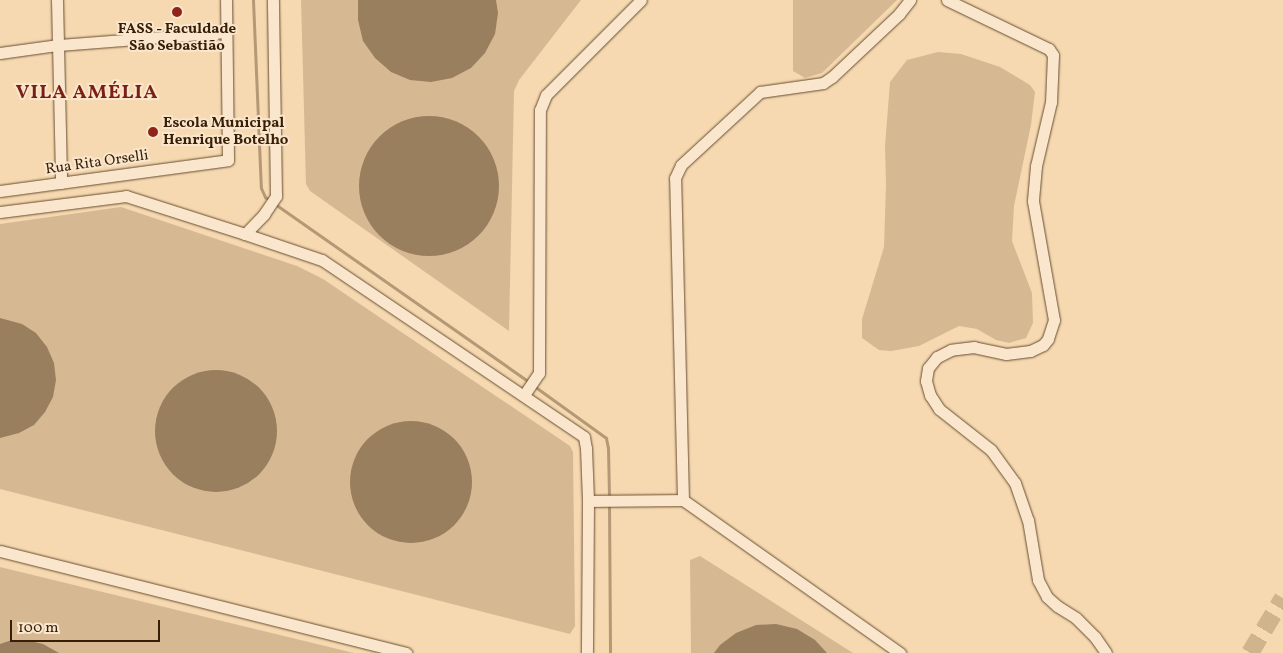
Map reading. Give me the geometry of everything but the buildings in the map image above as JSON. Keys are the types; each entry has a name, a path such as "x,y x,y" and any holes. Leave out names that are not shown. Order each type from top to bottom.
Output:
{"street":[{"path":"57,0 61,183"},
{"path":"0,53 58,44 226,32 226,0"},
{"path":"245,234 264,214 276,196 273,0"},
{"path":"524,395 539,373 540,110 546,95 641,0"},
{"path":"683,500 675,178 681,165 760,92 823,83 832,77 899,14 910,0"},
{"path":"947,0 1049,49 1053,55 1051,102 1036,166 1033,201 1054,320 1048,339 1043,345 1030,351 1006,354 974,347 951,350 937,357 928,368 926,381 930,395 938,409 991,450 1015,483 1028,520 1038,580 1047,597 1076,618 1095,637 1106,653"},
{"name":"Rua Rita Orselli","path":"0,191 228,160 226,32"},
{"path":"0,212 126,196 322,260 584,437 588,501 587,653"},
{"path":"588,501 683,500 900,653"},
{"path":"0,551 406,653"}],"shaded area":[{"path":"301,0 581,0 519,80 514,91 509,331 310,191 306,184"},
{"path":"793,0 897,0 822,73 805,78 793,71"},
{"path":"938,52 961,54 1000,67 1030,85 1035,92 1031,125 1014,206 1012,241 1032,293 1033,323 1026,338 1009,343 996,340 977,329 959,326 919,346 891,351 879,350 862,338 862,319 884,247 885,146 890,82 907,60"},
{"path":"121,207 297,266 323,279 570,446 573,452 575,626 570,634 0,489 0,224"},
{"path":"700,556 853,653 691,653 690,560"},
{"path":"0,567 354,653 0,653"}],"waterway":[{"path":"253,0 261,188 265,197 529,382"},
{"path":"534,386 606,438 609,497"},
{"path":"609,504 610,653"}],"tunnel":[{"path":"1250,653 1283,598"}],"place":[{"name":"FASS - Faculdade São Sebastião","path":"177,12"},
{"name":"Escola Municipal Henrique Botelho","path":"153,132"}],"district":[{"name":"VILA AMÉLIA","path":"87,93"}]}
